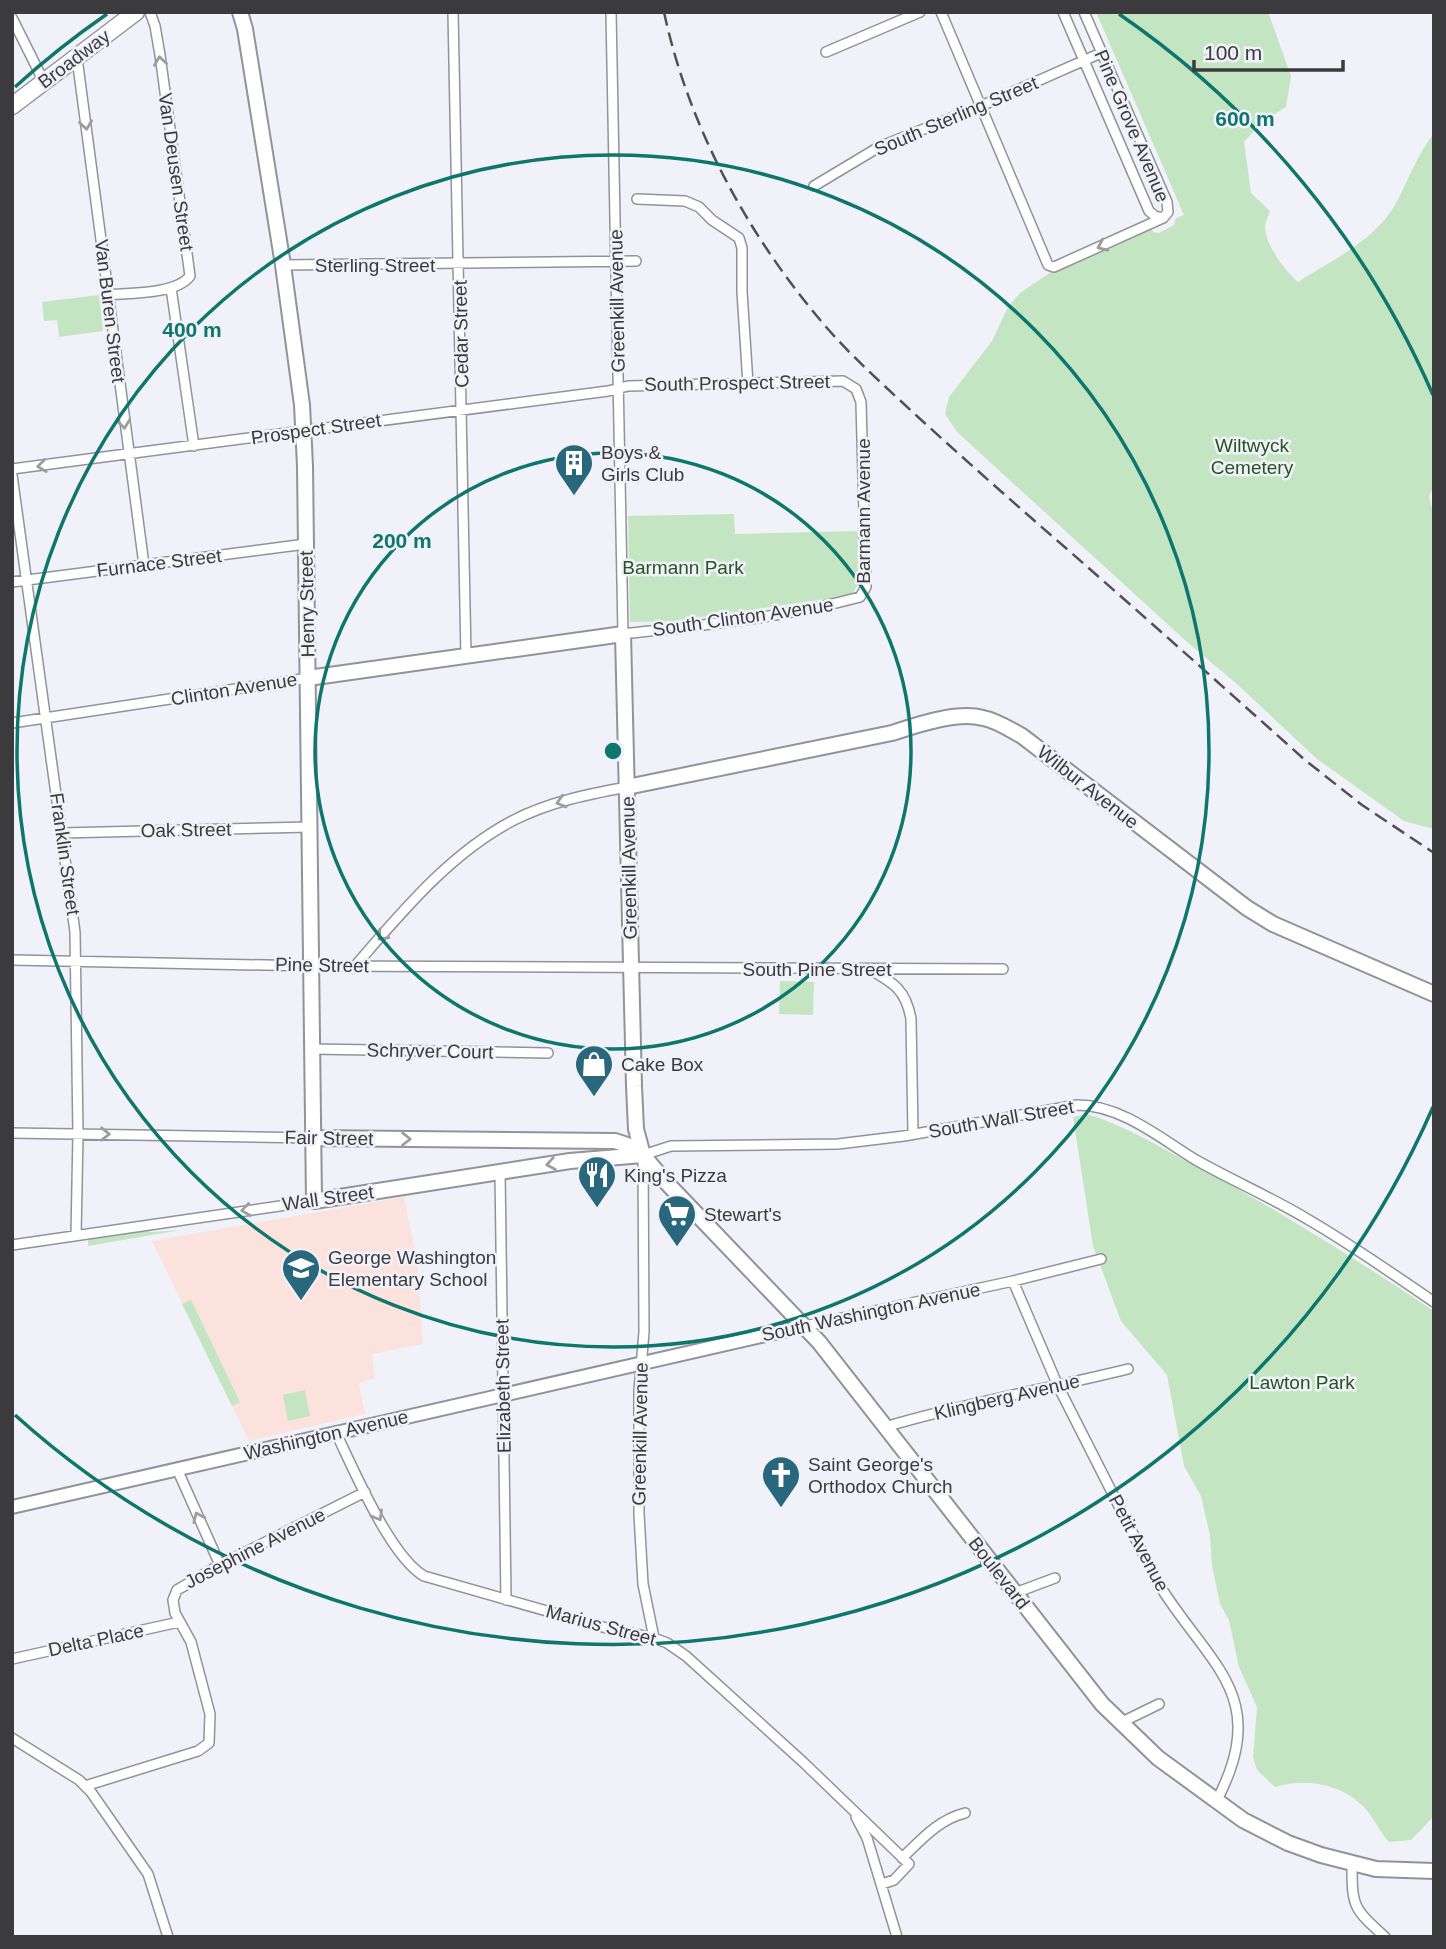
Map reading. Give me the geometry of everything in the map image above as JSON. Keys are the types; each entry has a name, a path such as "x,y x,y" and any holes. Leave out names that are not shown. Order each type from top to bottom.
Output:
{"highway":[{"name":"Broadway","path":"12,106 136,12"}],"main road":[{"name":"Henry Street","path":"240,12 283,265 304,429 314,1201"},
{"name":"Clinton Avenue","path":"308,678 623,634"},
{"name":"Greenkill Avenue","path":"623,634 636,1129 643,1155"},
{"name":"Wilbur Avenue","path":"627,787 962,717 980,717 997,722 1022,736 1247,908 1273,923 1434,995"},
{"name":"Fair Street","path":"313,1138 615,1142 630,1146 643,1155"},
{"name":"Wall Street","path":"314,1201 570,1161 643,1155"},
{"name":"Boulevard","path":"643,1155 805,1326 1102,1704 1158,1758 1243,1820 1288,1843 1376,1869 1434,1871"},
{"name":"South Washington Avenue","path":"641,1363 805,1326"},
{"name":"Washington Avenue","path":"12,1507 641,1363"}],"street":[{"name":"Van Deusen Street","path":"150,12 155,26 189,260 190,276 184,283 171,288"},
{"name":"Cedar Street","path":"453,12 466,656"},
{"name":"Greenkill Avenue","path":"611,12 623,634"},
{"path":"826,52 920,12"},
{"path":"942,12 1048,265 1054,267 1163,218"},
{"name":"Pine Grove Avenue","path":"1062,12 1149,211 1163,218 1168,212 1167,202 1084,12"},
{"path":"12,18 44,82"},
{"name":"South Sterling Street","path":"814,186 879,148 1101,53"},
{"name":"Van Buren Street","path":"77,58 144,565"},
{"path":"636,199 685,201 699,207 712,220 739,238 743,248 742,292 748,384"},
{"name":"Sterling Street","path":"283,265 636,261"},
{"path":"108,295 171,288 194,446"},
{"name":"South Prospect Street","path":"619,388 642,385 847,382 856,389 861,402 862,427"},
{"name":"Prospect Street","path":"12,472 304,429 619,388"},
{"name":"Barmann Avenue","path":"862,427 866,587 862,595"},
{"name":"Franklin Street","path":"12,472 75,932 78,1134 76,1236"},
{"name":"Furnace Street","path":"12,582 306,544"},
{"name":"South Clinton Avenue","path":"623,634 715,624 838,603 862,595"},
{"name":"Clinton Avenue","path":"12,723 308,678"},
{"path":"355,966 444,870 500,828 547,806 627,787"},
{"name":"Oak Street","path":"62,833 310,827"},
{"name":"Pine Street","path":"12,960 311,966 631,967"},
{"name":"South Pine Street","path":"631,967 1003,969"},
{"path":"869,969 888,980 902,992 908,1002 911,1019 913,1134"},
{"name":"Schryver Court","path":"312,1049 548,1053"},
{"name":"South Wall Street","path":"643,1155 671,1146 838,1143 913,1134 1088,1105 1142,1126 1197,1160 1309,1219 1434,1302"},
{"name":"Fair Street","path":"12,1133 313,1138"},
{"name":"Greenkill Avenue","path":"643,1155 645,1332 641,1363 639,1514 643,1584 654,1638"},
{"name":"Elizabeth Street","path":"500,1172 506,1600"},
{"name":"Wall Street","path":"12,1245 314,1201"},
{"name":"South Washington Avenue","path":"805,1326 1101,1259"},
{"name":"Petit Avenue","path":"1013,1281 1058,1386 1158,1583 1214,1660 1233,1697 1240,1729 1236,1756 1216,1802"},
{"name":"Klingberg Avenue","path":"886,1427 972,1404 1128,1369"},
{"name":"Marius Street","path":"336,1433 401,1557 416,1571 424,1576 506,1600 667,1643 686,1656 803,1762 905,1861"},
{"path":"177,1469 220,1565"},
{"name":"Josephine Avenue","path":"179,1622 173,1600 177,1590 220,1565 365,1492"},
{"path":"1015,1593 1055,1578"},
{"path":"85,1786 198,1751 209,1743 210,1714 191,1642 179,1622"},
{"name":"Delta Place","path":"12,1659 179,1622"},
{"path":"1120,1723 1158,1704"},
{"path":"12,1738 85,1786 148,1874 168,1937"},
{"path":"847,1805 867,1838 897,1937"},
{"path":"882,1884 894,1880 905,1861 937,1825 951,1816 965,1813"},
{"path":"1352,1864 1352,1895 1355,1907 1385,1937"}],"shaded area":[{"name":"George Washington Elementary School","path":"404,1197 417,1261 423,1344 372,1354 375,1378 359,1383 365,1414 249,1441 152,1241"}],"green space":[{"name":"Wiltwyck Cemetery","path":"1096,12 1268,12 1291,76 1286,107 1262,122 1244,142 1251,193 1270,211 1265,228 1269,243 1282,265 1298,282 1351,249 1376,229 1395,205 1434,133 1434,485 1429,496 1434,517 1434,829 1404,821 1317,759 957,432 945,414 949,397 992,341 1008,307 1020,293 1051,272 1152,229 1153,232 1159,233 1174,225 1176,218 1184,215"},
{"path":"99,295 103,331 59,337 57,320 44,321 42,302"},
{"name":"Barmann Park","path":"734,514 735,534 859,531 860,582 852,594 846,596 674,621 630,622 628,516"},
{"path":"780,981 814,982 813,1015 779,1014"},
{"name":"Lawton Park","path":"1087,1114 1143,1138 1258,1200 1434,1311 1434,1816 1411,1840 1389,1842 1363,1806 1343,1792 1310,1783 1275,1787 1257,1770 1253,1757 1257,1707 1239,1667 1229,1620 1220,1604 1212,1566 1210,1535 1201,1496 1184,1466 1167,1375 1121,1321 1093,1246 1073,1117"},
{"path":"145,1230 181,1230 88,1246 88,1236"},
{"path":"191,1300 240,1402 232,1406 182,1304"},
{"path":"305,1390 310,1416 288,1421 283,1395"}],"railway":[{"path":"664,12 689,98 726,181 773,258 827,328 871,374 951,447 1305,760 1362,805 1434,853"}],"place":[{"name":"Boys & Girls Club","path":"574,497"},
{"name":"Cake Box","path":"594,1098"},
{"name":"King's Pizza","path":"597,1209"},
{"name":"Stewart's","path":"677,1248"},
{"name":"George Washington Elementary School","path":"301,1302"},
{"name":"Saint George's Orthodox Church","path":"781,1509"}]}
